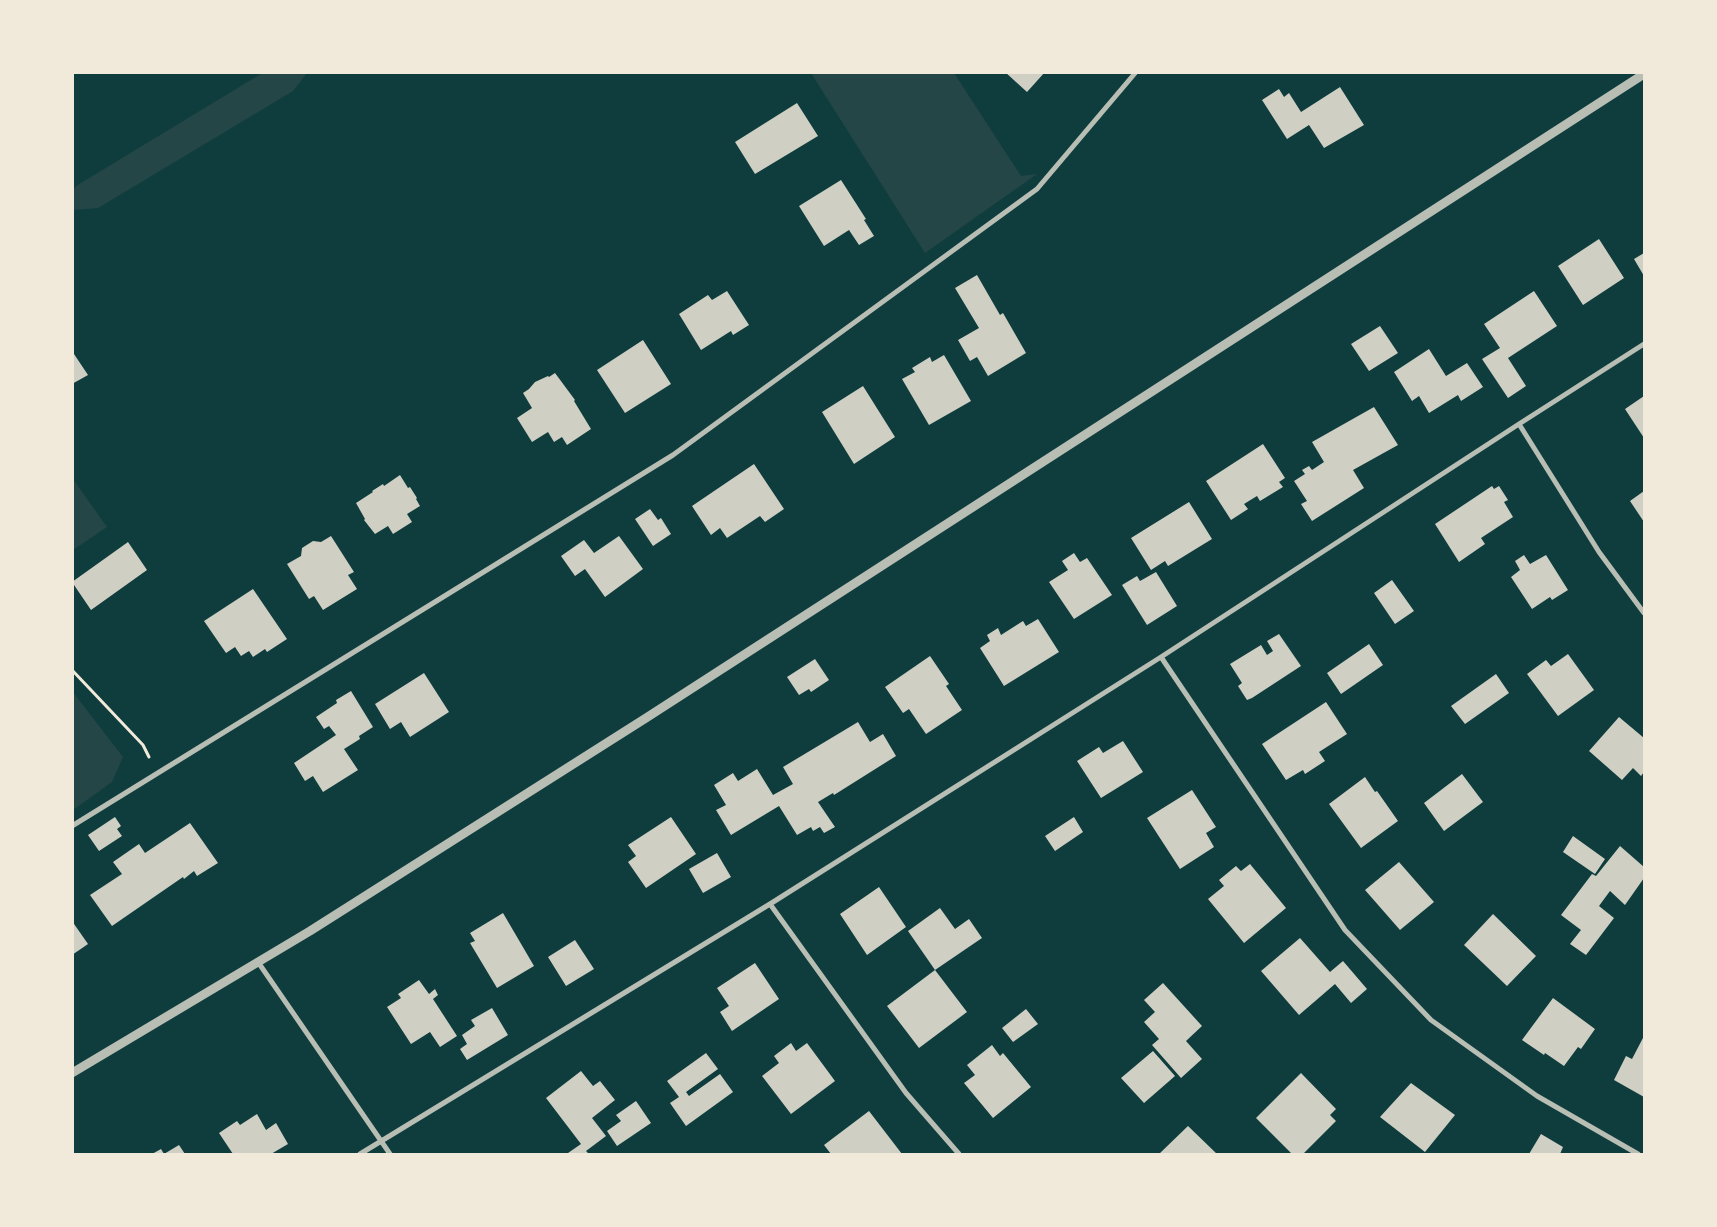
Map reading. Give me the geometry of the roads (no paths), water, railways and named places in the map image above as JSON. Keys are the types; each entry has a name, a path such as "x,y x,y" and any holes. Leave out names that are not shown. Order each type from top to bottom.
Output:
{"street":[{"path":"72,826 673,455 1036,189 1136,72"},
{"path":"72,1073 258,962 646,718 1644,74"},
{"path":"360,1154 770,904 1161,657 1644,344"},
{"path":"1519,424 1599,552 1644,613"},
{"path":"1161,657 1345,930 1431,1020 1537,1096 1638,1154"},
{"path":"770,904 906,1093 959,1154"},
{"path":"258,962 390,1154"}]}
